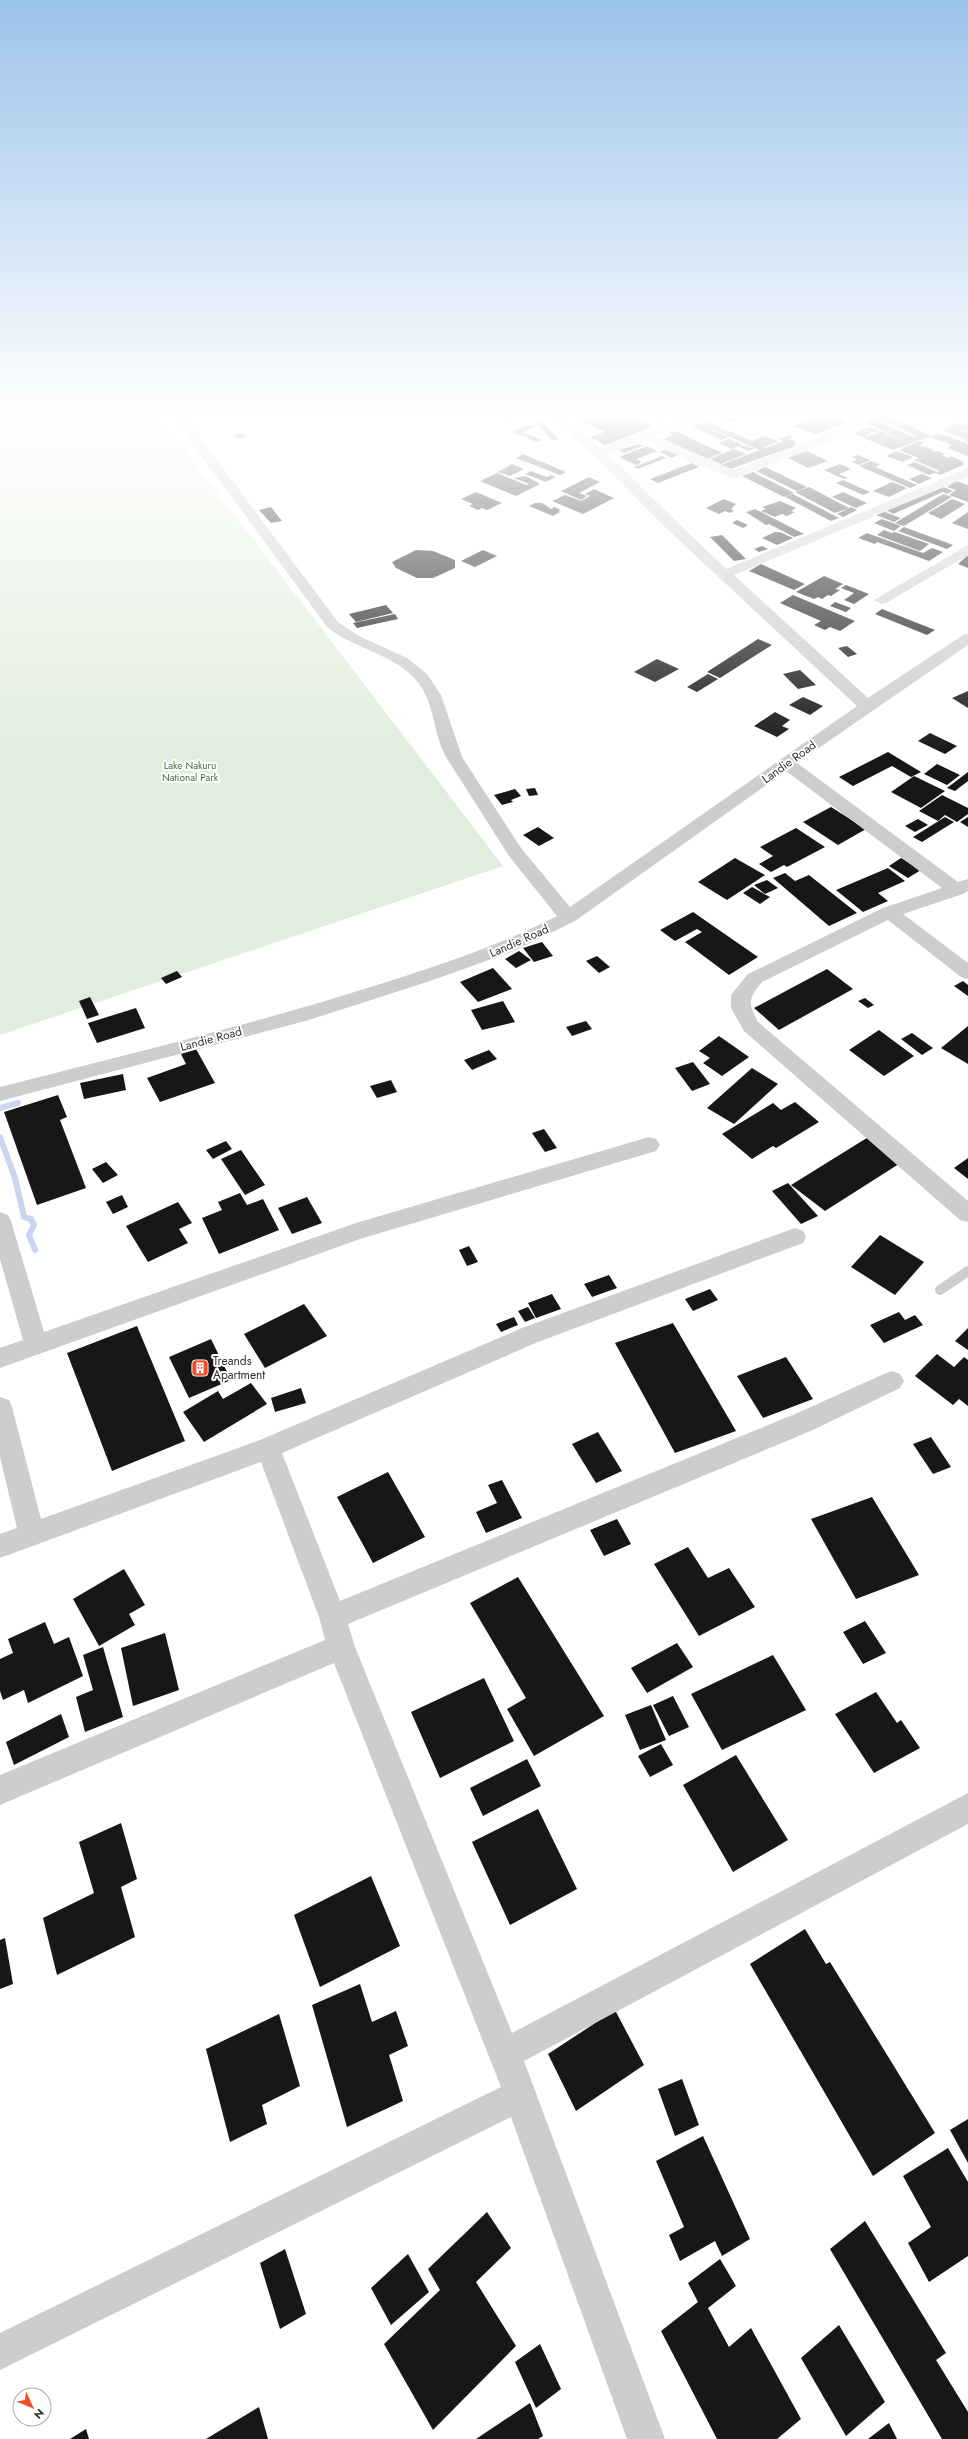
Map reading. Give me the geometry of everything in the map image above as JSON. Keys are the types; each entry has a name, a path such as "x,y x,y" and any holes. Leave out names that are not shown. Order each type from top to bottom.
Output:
{"street":[{"path":"260,526 333,626 350,638 391,656 421,676 439,703 450,749 490,817 541,888 569,917"},
{"path":"672,526 867,706"},
{"path":"725,574 840,526"},
{"path":"881,600 968,549"},
{"name":"Landie Road","path":"0,1094 339,1005 486,956 536,936 569,917 867,706 968,638"},
{"path":"787,764 962,888"},
{"path":"962,888 889,912 755,978 741,995 742,1008 751,1026 968,1214"},
{"path":"889,912 968,973"},
{"path":"0,1358 356,1232 648,1144"},
{"path":"0,1221 36,1344"},
{"path":"0,1546 268,1448 530,1335 796,1237"},
{"path":"333,1617 804,1422 892,1381"},
{"path":"0,1407 32,1535"},
{"path":"268,1448 333,1617 341,1647 521,2095 646,2439"},
{"path":"0,1790 341,1647"},
{"path":"505,2054 968,1808"},
{"path":"0,2352 521,2095"}],"lane":[{"path":"940,1290 968,1271"}],"green space":[{"name":"Lake Nakuru National Park","path":"0,526 243,526 503,866 0,1035"}],"building":[{"path":"773,526 788,526 804,534 794,537"},
{"path":"881,526 901,526 894,531"},
{"path":"960,526 968,526 968,529"},
{"path":"904,527 953,545 947,549 898,531"},
{"path":"884,530 892,533 895,532 929,544 920,551 877,535"},
{"path":"775,532 780,532 793,538 777,545 762,538"},
{"path":"867,533 923,553 932,548 943,552 929,561 877,542 875,544 858,538"},
{"path":"722,535 746,559 734,561 710,537"},
{"path":"762,546 768,549 759,552 754,549"},
{"path":"416,550 433,551 455,560 455,568 433,578 417,578 396,568 392,562"},
{"path":"483,550 497,556 475,567 461,561"},
{"path":"967,556 968,568 958,564"},
{"path":"761,564 805,584 794,590 749,571"},
{"path":"824,576 843,584 835,589 840,590 831,596 828,595 822,599 818,597 814,599 796,592"},
{"path":"846,585 869,594 854,604 844,600 854,593 841,588"},
{"path":"793,595 855,621 840,631 830,627 825,630 814,625 821,621 780,603"},
{"path":"835,602 851,608 846,612 830,606"},
{"path":"386,605 393,613 356,622 349,614"},
{"path":"882,609 935,630 927,635 875,614"},
{"path":"395,614 398,619 357,628 353,623"},
{"path":"758,639 772,645 720,678 707,672"},
{"path":"847,646 857,654 848,657 838,648"},
{"path":"657,659 679,669 655,682 634,672"},
{"path":"800,670 816,685 798,689 783,674"},
{"path":"708,674 718,679 697,692 687,687"},
{"path":"968,691 968,708 952,698"},
{"path":"803,697 823,706 810,715 789,705"},
{"path":"775,712 790,720 782,726 789,729 777,737 754,726"},
{"path":"930,733 957,746 945,754 918,741"},
{"path":"888,752 921,772 911,777 892,766 853,786 839,777"},
{"path":"937,764 960,775 947,785 924,774"},
{"path":"968,772 968,781 955,791 947,788"},
{"path":"914,776 945,791 921,808 891,792"},
{"path":"535,788 538,795 529,796 526,789"},
{"path":"515,789 521,796 511,800 513,802 502,805 494,795"},
{"path":"942,795 968,808 968,814 957,822 945,815 938,821 919,811"},
{"path":"831,807 866,829 838,845 803,822"},
{"path":"945,817 954,822 922,842 913,837"},
{"path":"968,817 968,827 960,822"},
{"path":"918,819 928,825 915,832 905,826"},
{"path":"538,827 554,838 539,846 523,835"},
{"path":"796,828 825,847 787,867 784,865 771,872 759,864 773,856 760,847"},
{"path":"735,858 765,875 727,900 698,882"},
{"path":"901,858 921,870 908,878 889,866"},
{"path":"888,868 905,881 878,893 888,901 863,912 836,890"},
{"path":"785,873 795,881 809,875 857,913 829,926 773,878"},
{"path":"767,880 778,888 765,894 754,885"},
{"path":"752,887 770,897 760,904 743,893"},
{"path":"693,912 758,957 729,975 685,942 702,932 697,929 675,941 660,930"},
{"path":"542,942 553,956 534,962 523,948"},
{"path":"519,951 531,960 516,968 505,959"},
{"path":"597,956 610,967 599,973 586,961"},
{"path":"493,968 512,989 478,1002 460,982"},
{"path":"827,969 853,989 779,1030 754,1008"},
{"path":"177,971 182,977 166,984 161,978"},
{"path":"963,981 968,985 968,996 954,986"},
{"path":"90,997 99,1015 87,1019 79,1001"},
{"path":"865,998 874,1005 868,1008 858,1001"},
{"path":"503,1001 515,1022 482,1030 471,1010"},
{"path":"136,1008 145,1028 97,1043 88,1023"},
{"path":"586,1021 592,1029 572,1036 566,1027"},
{"path":"968,1026 968,1064 941,1048"},
{"path":"879,1030 914,1056 884,1076 849,1050"},
{"path":"912,1033 933,1048 922,1055 901,1039"},
{"path":"719,1036 749,1057 722,1076 703,1063 710,1058 699,1051"},
{"path":"196,1049 215,1083 160,1102 147,1078 186,1064 181,1054"},
{"path":"489,1050 497,1059 472,1070 464,1060"},
{"path":"693,1062 710,1084 692,1091 675,1068"},
{"path":"752,1068 778,1084 734,1124 707,1108"},
{"path":"123,1074 126,1090 84,1099 80,1083"},
{"path":"391,1080 397,1092 377,1098 370,1086"},
{"path":"58,1095 67,1117 60,1120 86,1188 37,1205 4,1112"},
{"path":"795,1102 819,1122 776,1148 773,1146 752,1159 722,1134 773,1103 781,1110"},
{"path":"544,1129 557,1148 545,1152 532,1133"},
{"path":"870,1136 902,1162 825,1211 791,1185"},
{"path":"226,1141 232,1149 213,1159 206,1150"},
{"path":"241,1150 265,1185 245,1195 221,1159"},
{"path":"968,1158 968,1179 954,1168"},
{"path":"106,1162 118,1175 103,1183 92,1169"},
{"path":"788,1183 818,1216 801,1224 772,1191"},
{"path":"240,1193 247,1205 263,1199 279,1230 219,1254 202,1218 222,1210 218,1202"},
{"path":"122,1195 128,1207 113,1214 106,1202"},
{"path":"307,1197 322,1223 292,1234 278,1208"},
{"path":"178,1202 192,1223 179,1229 188,1243 148,1262 126,1226"},
{"path":"880,1235 924,1262 895,1295 851,1267"},
{"path":"469,1246 478,1262 467,1266 459,1250"},
{"path":"609,1275 617,1288 592,1297 584,1284"},
{"path":"710,1289 718,1300 693,1311 685,1299"},
{"path":"552,1294 561,1309 536,1318 528,1303"},
{"path":"304,1304 327,1336 265,1368 244,1334"},
{"path":"528,1307 535,1318 525,1322 518,1311"},
{"path":"899,1312 905,1320 915,1315 923,1325 884,1343 870,1325"},
{"path":"514,1317 518,1325 501,1332 496,1324"},
{"path":"673,1323 736,1431 675,1453 615,1343"},
{"path":"137,1326 185,1441 112,1471 67,1353"},
{"path":"968,1328 968,1350 955,1341"},
{"name":"Treands Apartment","path":"211,1339 231,1380 189,1398 169,1357"},
{"path":"937,1354 954,1367 964,1357 968,1360 968,1406 959,1399 953,1405 915,1376"},
{"path":"786,1357 813,1399 763,1418 737,1376"},
{"path":"251,1383 267,1404 204,1442 183,1412 218,1391 223,1399"},
{"path":"301,1388 306,1403 275,1412 271,1398"},
{"path":"598,1432 622,1471 596,1483 572,1444"},
{"path":"931,1437 951,1467 933,1474 913,1444"},
{"path":"388,1472 425,1537 373,1563 337,1497"},
{"path":"502,1480 522,1518 486,1533 476,1512 497,1503 488,1485"},
{"path":"872,1497 919,1575 856,1599 811,1519"},
{"path":"617,1519 631,1544 604,1556 590,1530"},
{"path":"688,1547 708,1578 729,1568 755,1607 699,1636 654,1564"},
{"path":"124,1569 145,1605 129,1614 135,1625 99,1646 73,1599"},
{"path":"518,1577 604,1716 534,1756 507,1709 526,1698 470,1603"},
{"path":"865,1621 886,1653 863,1664 843,1632"},
{"path":"45,1622 54,1644 69,1637 83,1676 28,1703 24,1690 3,1700 0,1691 0,1659 13,1653 8,1639"},
{"path":"165,1633 179,1690 133,1706 121,1648"},
{"path":"677,1643 693,1667 647,1693 631,1668"},
{"path":"103,1647 123,1717 85,1732 76,1697 93,1690 83,1655"},
{"path":"773,1655 806,1710 722,1750 691,1694"},
{"path":"484,1678 514,1741 440,1778 411,1712"},
{"path":"876,1692 897,1723 901,1720 920,1748 874,1773 835,1714"},
{"path":"673,1696 689,1727 669,1736 653,1705"},
{"path":"651,1705 666,1740 640,1750 625,1715"},
{"path":"61,1714 69,1737 14,1765 6,1742"},
{"path":"661,1744 673,1765 650,1777 638,1756"},
{"path":"736,1755 788,1840 733,1872 683,1785"},
{"path":"527,1759 541,1786 483,1816 470,1788"},
{"path":"538,1809 577,1889 510,1925 472,1842"},
{"path":"121,1823 137,1879 121,1887 135,1937 57,1975 43,1918 94,1893 79,1842"},
{"path":"371,1876 400,1946 320,1987 294,1915"},
{"path":"805,1929 826,1964 830,1962 935,2133 873,2176 750,1964"},
{"path":"5,1938 13,1984 0,1989 0,1940"},
{"path":"360,1984 372,2022 396,2011 408,2046 389,2055 403,2101 347,2127 312,2005"},
{"path":"615,2010 644,2065 576,2111 548,2054"},
{"path":"279,2014 300,2086 262,2105 267,2124 230,2142 206,2049"},
{"path":"682,2079 699,2125 675,2136 658,2089"},
{"path":"968,2119 968,2163 950,2130"},
{"path":"703,2136 750,2239 722,2256 715,2241 680,2261 669,2235 684,2227 656,2161"},
{"path":"948,2148 968,2182 968,2256 929,2282 908,2243 931,2227 903,2176"},
{"path":"487,2212 511,2248 476,2282 516,2346 433,2430 384,2344 440,2290 428,2269"},
{"path":"865,2221 946,2353 936,2360 968,2412 968,2439 942,2439 830,2249"},
{"path":"285,2249 306,2314 280,2329 260,2263"},
{"path":"408,2254 429,2292 391,2325 371,2288"},
{"path":"720,2259 736,2286 708,2308 729,2347 751,2328 801,2419 777,2439 717,2439 661,2331 698,2302 688,2283"},
{"path":"839,2325 885,2402 846,2436 801,2358"},
{"path":"540,2344 561,2389 536,2408 515,2362"},
{"path":"530,2403 543,2436 538,2439 476,2439"},
{"path":"259,2407 268,2439 206,2439"},
{"path":"889,2423 897,2439 868,2439"},
{"path":"86,2429 89,2439 70,2439"}],"waterway":[{"path":"0,1108 18,1103"},
{"path":"0,1137 15,1178 24,1217 31,1219 34,1225 29,1235 35,1250"}],"place":[{"name":"Treands Apartment","path":"200,1368"}]}
